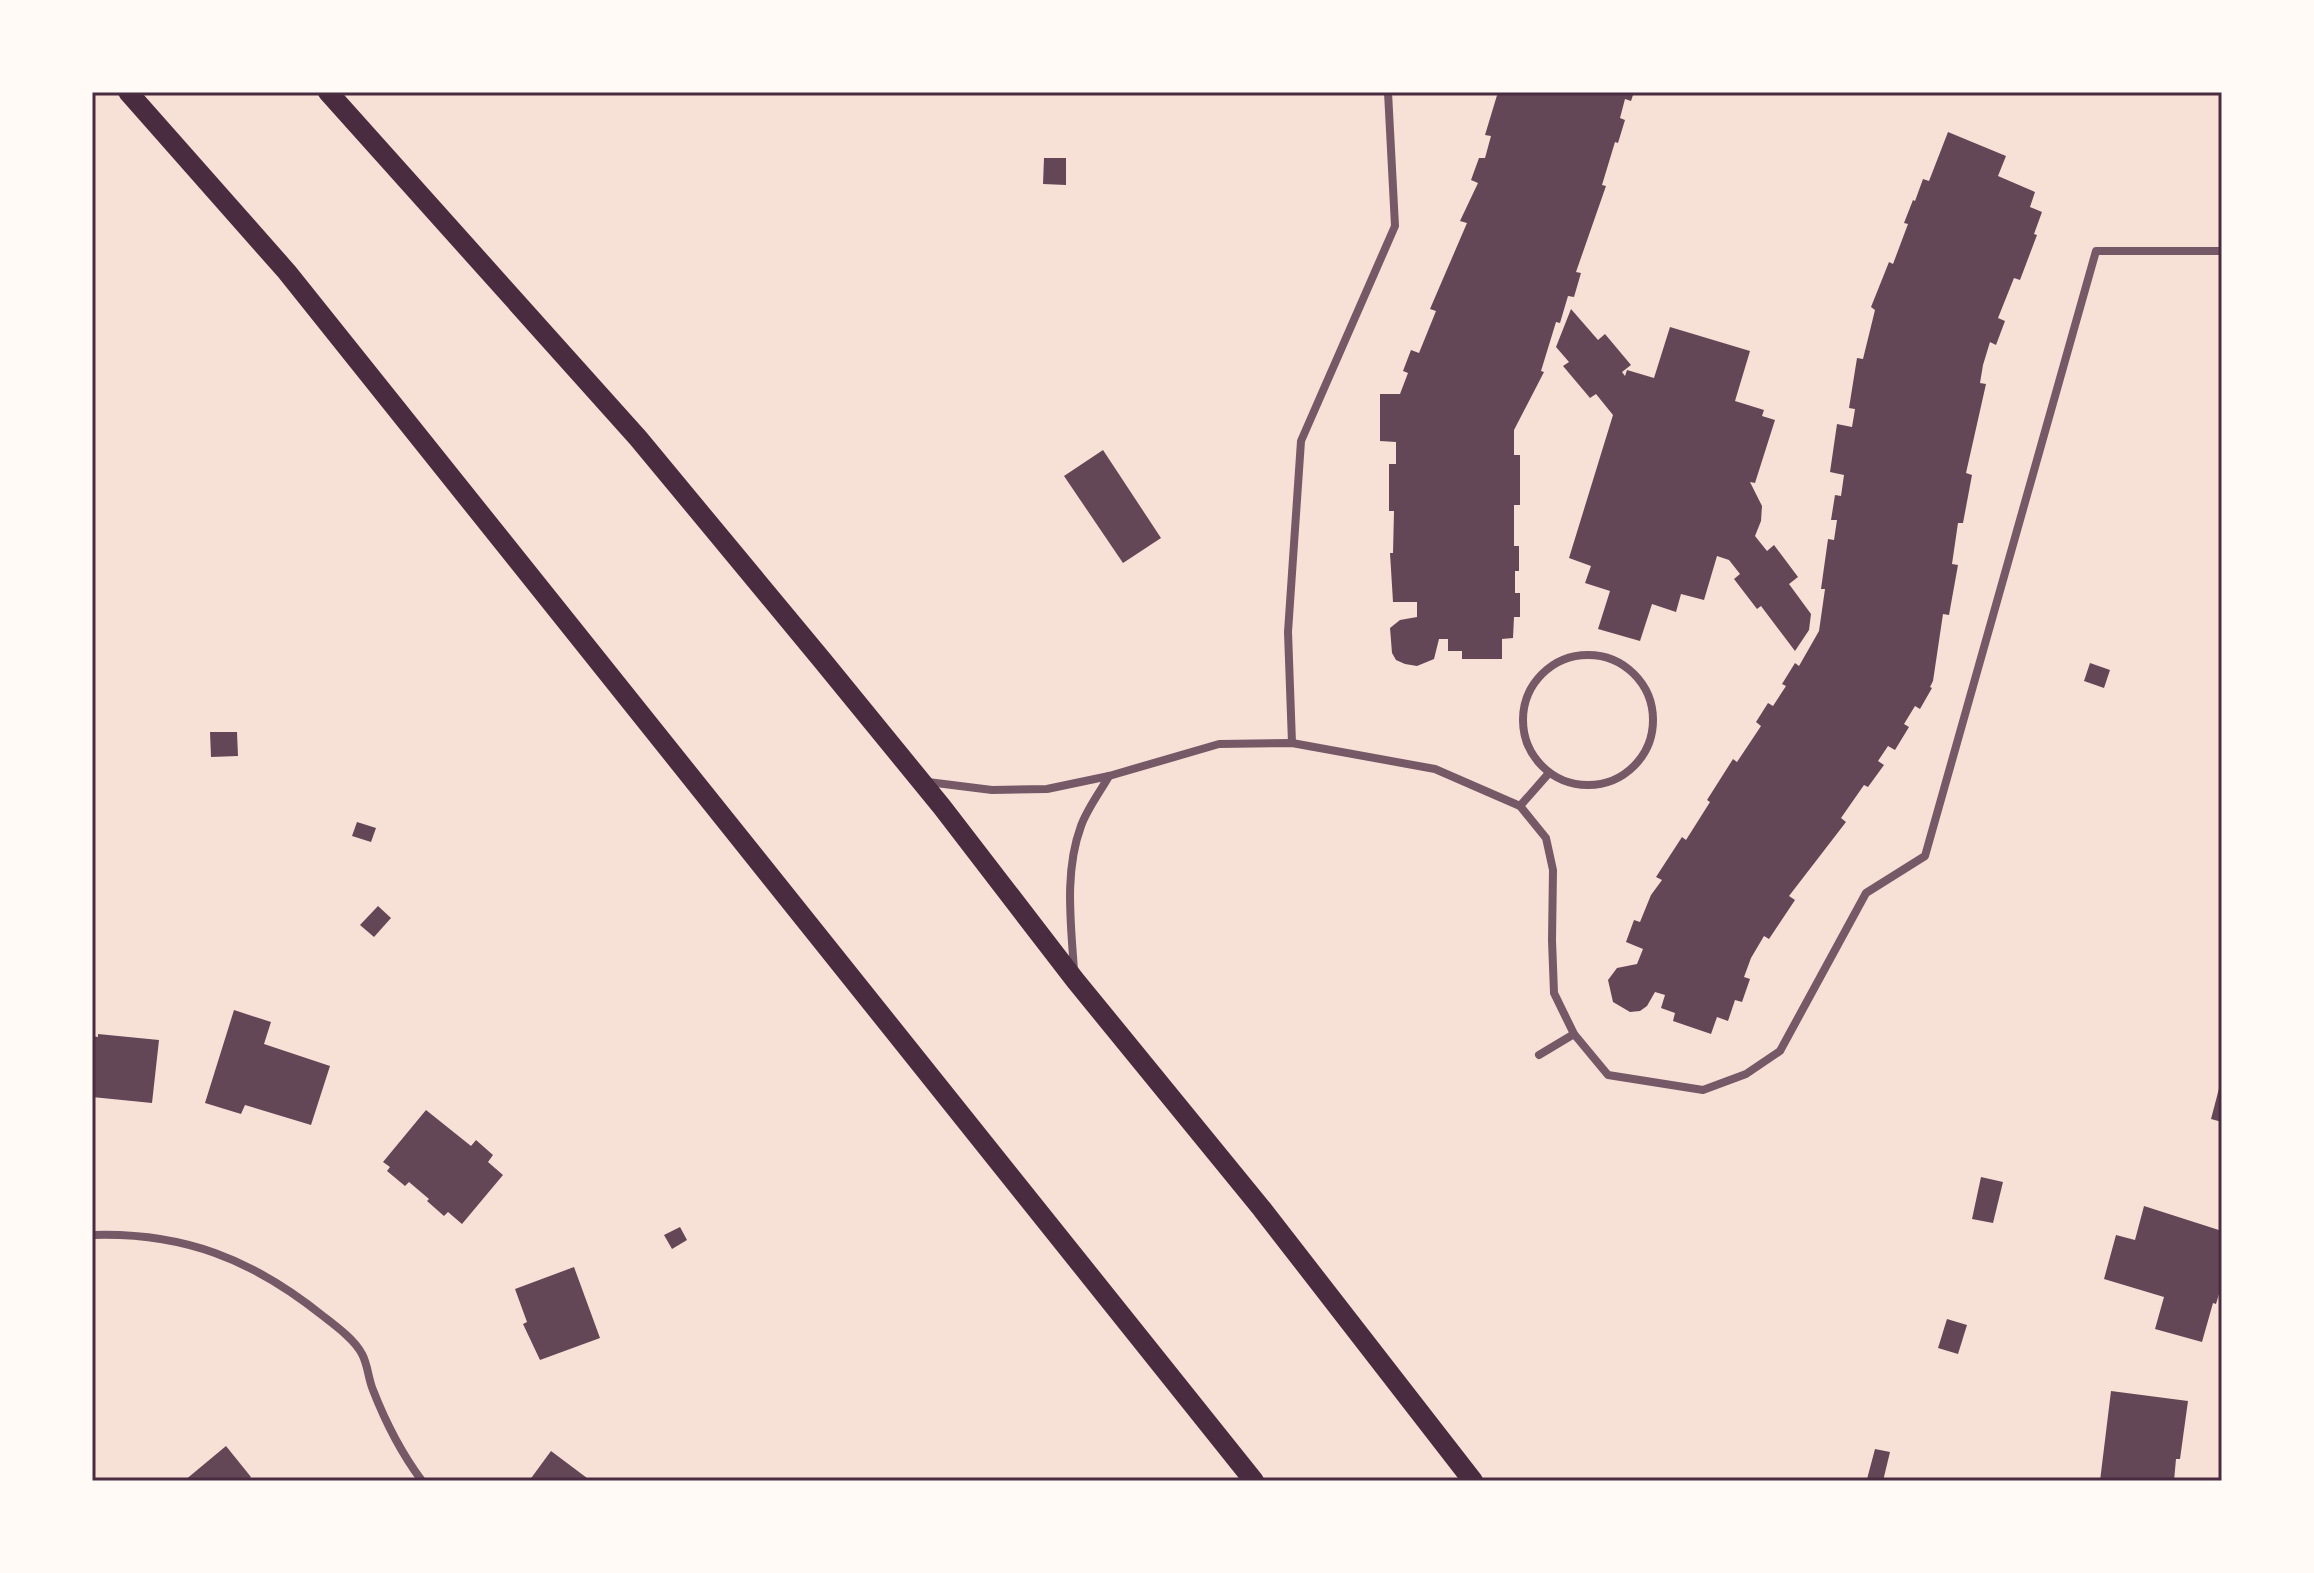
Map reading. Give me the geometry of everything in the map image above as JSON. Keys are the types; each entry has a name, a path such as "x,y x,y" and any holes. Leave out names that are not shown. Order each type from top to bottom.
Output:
{"main road":[{"path":"128,92 287,272 1254,1481"},
{"path":"328,92 638,438 921,782 1075,980 1262,1209 1473,1481"}],"street":[{"path":"1292,743 1288,632 1301,441 1395,226 1388,92"},
{"path":"921,782 992,790 1047,789 1109,776 1219,744 1292,743 1435,769 1520,806 1546,838 1553,870 1554,993 1574,1034 1608,1075 1703,1090 1746,1074 1780,1051 1866,893 1925,856 2096,251 2222,251"},
{"path":"1596,654 1617,660 1635,673 1648,691 1654,712 1653,734 1645,754 1630,770 1612,781 1590,786 1569,783 1549,773 1529,748 1522,717 1527,696 1538,677 1554,663 1575,655 1596,654"},
{"path":"1520,806 1549,773"},
{"path":"1075,980 1070,905 1072,862 1081,824 1109,776"},
{"path":"1539,1055 1574,1034"},
{"path":"92,1235 162,1237 252,1268 294,1293 337,1327 362,1353 373,1390 408,1462 422,1481"}],"building":[{"path":"1498,92 1634,92 1631,101 1625,99 1620,118 1625,120 1618,143 1615,142 1602,185 1606,186 1576,272 1581,273 1574,297 1568,296 1560,323 1556,322 1541,371 1544,372 1514,430 1514,455 1520,455 1520,505 1514,505 1514,546 1519,546 1515,593 1520,593 1520,617 1514,617 1513,638 1502,639 1502,659 1462,659 1462,651 1448,651 1448,639 1439,639 1434,659 1417,666 1396,660 1392,653 1390,628 1400,620 1417,617 1417,602 1393,602 1390,553 1393,553 1394,511 1389,511 1389,464 1396,464 1396,442 1380,441 1380,394 1400,394 1408,373 1403,371 1411,350 1419,353 1436,311 1430,309 1467,223 1460,221 1478,183 1471,180 1479,158 1485,158 1491,136 1485,135"},
{"path":"1948,132 2006,156 1998,176 2035,192 2030,207 2042,212 2020,280 2014,278 1998,318 2005,321 1996,345 1990,342 1983,365 1980,383 1986,384 1966,473 1972,475 1963,523 1958,523 1952,564 1958,565 1949,615 1943,614 1932,688 1920,709 1915,706 1904,724 1909,727 1895,750 1888,746 1878,761 1884,765 1868,787 1864,785 1841,818 1846,822 1789,896 1795,900 1769,939 1764,936 1744,977 1750,979 1742,1002 1735,1000 1728,1021 1717,1017 1711,1034 1673,1021 1675,1013 1661,1008 1665,995 1655,992 1647,1006 1630,1012 1613,1002 1608,980 1617,968 1637,964 1643,949 1626,942 1634,920 1640,922 1651,895 1662,880 1656,877 1682,837 1686,840 1733,759 1737,762 1761,726 1756,722 1768,703 1773,706 1786,686 1782,684 1795,663 1799,666 1819,631 1828,539 1834,540 1837,520 1831,520 1835,495 1841,496 1844,475 1830,472 1837,424 1852,427 1855,409 1849,408 1857,358 1863,359 1875,310 1871,307 1889,262 1893,264 1913,200 1923,179 1929,181"},
{"path":"1044,158 1066,158 1066,185 1043,184"},
{"path":"1571,309 1598,340 1605,334 1631,365 1622,372 1625,376 1627,370 1654,378 1670,327 1750,351 1735,401 1764,410 1762,416 1775,420 1755,483 1750,482 1762,506 1761,521 1755,536 1767,551 1774,545 1798,577 1789,584 1811,614 1809,630 1795,651 1761,606 1757,609 1734,579 1740,574 1729,560 1717,556 1704,600 1681,594 1676,612 1652,604 1640,641 1598,629 1610,591 1585,583 1591,566 1569,558 1613,415 1596,394 1590,398 1563,366 1569,362 1556,347"},
{"path":"1103,450 1161,538 1123,563 1064,476"},
{"path":"2090,663 2110,670 2104,688 2084,681"},
{"path":"210,732 237,732 238,756 211,757"},
{"path":"357,822 376,828 371,842 352,836"},
{"path":"378,906 391,918 374,937 360,925"},
{"path":"234,1010 271,1022 264,1044 330,1066 311,1125 245,1105 241,1114 205,1103"},
{"path":"98,1034 159,1040 152,1103 92,1097 92,1036 98,1037"},
{"path":"2222,1081 2222,1122 2211,1119"},
{"path":"426,1110 471,1146 476,1140 493,1155 488,1162 503,1175 462,1224 448,1212 444,1216 409,1182 405,1186 387,1171 390,1167 383,1162"},
{"path":"1981,1177 2003,1182 1993,1223 1972,1219"},
{"path":"2144,1206 2222,1231 2222,1284 2202,1342 2155,1329 2164,1297 2104,1279 2116,1235 2135,1240"},
{"path":"680,1227 687,1240 672,1249 664,1235"},
{"path":"574,1267 600,1338 540,1360 523,1324 527,1322 515,1289"},
{"path":"1947,1319 1967,1325 1958,1354 1938,1348"},
{"path":"2111,1391 2188,1401 2174,1481 2100,1481"},
{"path":"226,1446 251,1477 246,1481 184,1481"},
{"path":"1875,1449 1890,1452 1883,1481 1867,1479"},
{"path":"551,1451 591,1481 529,1481"}]}
